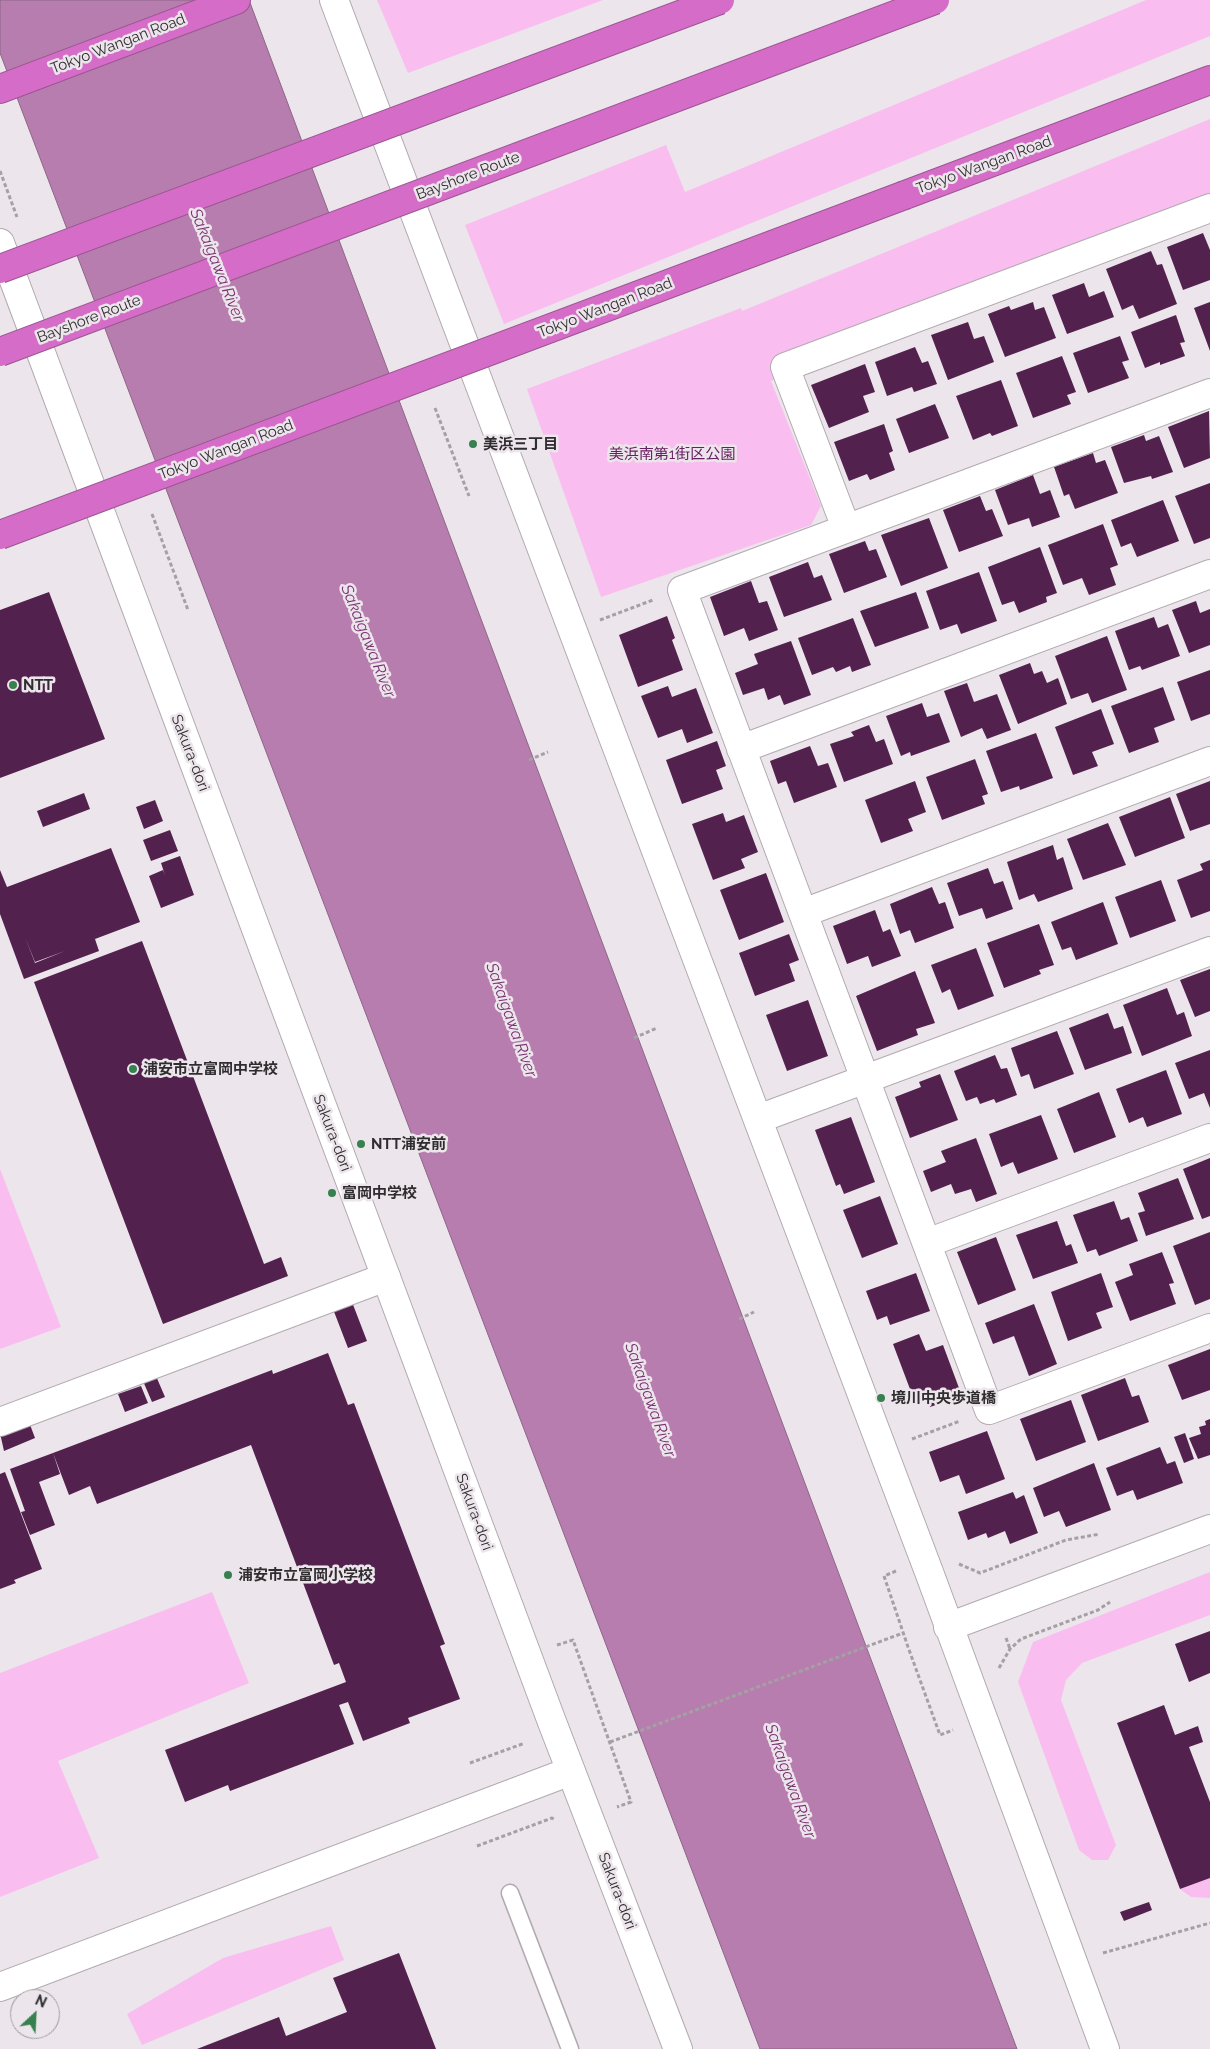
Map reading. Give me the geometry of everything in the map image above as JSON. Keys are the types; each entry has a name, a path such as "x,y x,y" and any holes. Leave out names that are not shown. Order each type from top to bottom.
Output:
{"highway":[{"name":"Tokyo Wangan Road","path":"0,89 236,0"},
{"path":"0,269 720,0"},
{"name":"Bayshore Route","path":"0,352 935,0"},
{"name":"Tokyo Wangan Road","path":"0,535 1210,80"}],"street":[{"path":"334,0 758,1120 1105,2049"},
{"path":"846,528 785,367 1210,208"},
{"name":"Sakura-dori","path":"0,243 571,1771 678,2049"},
{"path":"1210,393 682,590 989,1410 1210,1328"},
{"path":"741,749 1210,574"},
{"path":"803,913 1210,761"},
{"path":"758,1120 1210,951"},
{"path":"927,1243 1210,1138"},
{"path":"0,1422 386,1276"},
{"path":"948,1627 1210,1529"},
{"path":"0,1987 571,1771"}],"lane":[{"path":"510,1893 570,2049"}],"path":[{"path":"435,408 469,496"},
{"path":"152,514 188,610"},
{"path":"598,621 682,590"},
{"path":"529,760 548,752"},
{"path":"634,1038 657,1028"},
{"path":"739,1319 754,1312"},
{"path":"907,1441 989,1410"},
{"path":"954,1562 980,1573 1066,1540 1107,1533"},
{"path":"897,1570 884,1576 940,1735 956,1729"},
{"path":"996,1677 1002,1661 1010,1649 1021,1639 1098,1610 1113,1600"},
{"path":"610,1742 903,1633"},
{"path":"557,1646 573,1640 631,1802 616,1807"},
{"path":"470,1763 525,1743"},
{"path":"477,1846 552,1818 558,1821"},
{"path":"1103,1954 1210,1923"},
{"path":"1099,1944 1106,1962"}],"green space":[{"path":"377,0 603,0 408,73"},
{"path":"1146,0 1210,0 1210,36 504,324 465,225 666,145 685,192"},
{"name":"美浜南第1街区公園","path":"1210,119 1210,210 771,381 821,506 811,525 601,597 527,389 741,308 742,311"},
{"path":"0,1169 61,1327 0,1349"},
{"path":"1210,1572 1210,1615 1082,1663 1066,1680 1061,1700 1116,1845 1108,1860 1092,1860 1079,1850 1018,1682 1033,1642"},
{"path":"212,1592 249,1683 58,1761 99,1858 0,1897 0,1673"},
{"path":"1210,1878 1210,1898 1191,1897 1180,1889"},
{"path":"331,1926 344,1960 142,2045 127,2014 223,1958"}],"water":[{"name":"Sakaigawa River","path":"0,0 249,0 1017,2049 760,2049 0,53"}],"building":[{"path":"1203,233 1210,250 1210,280 1183,290 1167,247"},
{"path":"1151,251 1157,265 1162,264 1177,304 1139,319 1133,305 1122,310 1106,269"},
{"path":"1084,283 1089,297 1104,291 1114,317 1067,334 1052,295"},
{"path":"1033,302 1035,310 1044,307 1056,338 1005,357 988,314 1009,306 1011,310"},
{"path":"1210,302 1210,351 1194,308"},
{"path":"1176,315 1185,342 1180,343 1185,356 1145,368 1131,332"},
{"path":"968,322 974,339 984,336 994,362 948,380 931,335"},
{"path":"1120,336 1129,360 1122,362 1129,378 1088,393 1073,353"},
{"path":"915,347 922,363 928,361 937,384 914,392 912,387 887,396 875,362"},
{"path":"1062,356 1076,392 1067,395 1071,404 1033,418 1016,373"},
{"path":"865,364 875,392 863,396 869,412 829,428 811,385"},
{"path":"1001,380 1018,426 992,436 990,433 973,440 956,396"},
{"path":"935,404 949,438 909,453 896,419"},
{"path":"1209,411 1210,458 1184,468 1168,427"},
{"path":"884,424 893,451 889,453 895,470 870,480 867,474 849,481 834,442"},
{"path":"1144,435 1146,441 1159,436 1173,472 1152,479 1151,476 1124,483 1111,447"},
{"path":"1093,453 1096,463 1105,460 1118,493 1075,509 1069,494 1064,496 1054,467"},
{"path":"1033,475 1040,494 1050,490 1060,517 1032,527 1029,518 1008,525 995,490"},
{"path":"1210,483 1210,538 1194,544 1175,496"},
{"path":"980,496 986,511 992,509 1003,536 959,552 943,510"},
{"path":"1163,500 1179,541 1137,557 1131,543 1121,547 1111,520"},
{"path":"929,518 948,568 901,586 881,535"},
{"path":"1103,524 1118,565 1110,568 1116,585 1089,595 1082,578 1063,585 1048,545"},
{"path":"865,541 869,551 876,549 887,577 844,593 829,554"},
{"path":"1040,547 1057,593 1046,597 1047,602 1019,613 1014,601 1002,605 988,567"},
{"path":"808,562 814,578 822,575 832,600 784,617 769,577"},
{"path":"979,572 997,621 961,634 957,624 940,630 926,591"},
{"path":"751,581 759,603 767,601 778,630 749,641 744,628 724,636 710,597"},
{"path":"49,592 105,739 0,778 0,610"},
{"path":"916,592 929,628 875,647 860,611"},
{"path":"1196,601 1200,613 1210,609 1210,645 1189,653 1172,610"},
{"path":"667,616 675,638 672,640 683,670 638,687 619,635"},
{"path":"1154,617 1158,628 1168,624 1180,656 1142,670 1140,666 1129,670 1115,631"},
{"path":"853,618 871,665 852,672 850,666 836,672 833,667 812,675 798,638"},
{"path":"1107,636 1127,690 1092,703 1088,693 1071,699 1055,656"},
{"path":"791,641 811,695 784,705 780,695 768,700 764,688 743,695 735,673 758,664 754,654"},
{"path":"1030,663 1034,674 1042,671 1047,683 1058,678 1067,704 1018,724 999,675"},
{"path":"1210,670 1210,714 1191,721 1177,682"},
{"path":"967,683 974,702 997,694 1011,730 987,739 982,728 961,737 944,691"},
{"path":"668,686 672,697 696,688 713,733 687,743 682,729 658,738 641,696"},
{"path":"1163,687 1175,720 1154,728 1159,742 1129,753 1111,706"},
{"path":"922,703 927,717 939,713 950,742 911,756 910,752 901,756 886,716"},
{"path":"1101,709 1114,744 1092,752 1098,766 1073,775 1055,727"},
{"path":"869,725 876,742 884,739 893,764 844,782 830,744 854,736 851,732"},
{"path":"1036,733 1053,778 1020,790 1019,786 1001,792 986,751"},
{"path":"717,741 726,766 716,770 723,789 682,804 666,760"},
{"path":"810,746 818,766 828,763 837,787 794,803 786,781 778,784 770,761"},
{"path":"975,759 988,794 982,796 985,804 942,820 926,777"},
{"path":"915,781 926,812 908,819 913,831 881,843 865,800"},
{"path":"1210,781 1210,824 1190,831 1176,794"},
{"path":"84,793 90,809 43,827 37,811"},
{"path":"1170,797 1185,838 1135,857 1119,817"},
{"path":"155,800 163,821 144,829 136,807"},
{"path":"723,813 726,822 744,815 758,852 741,859 745,868 713,880 692,824"},
{"path":"1108,823 1126,865 1083,880 1067,839"},
{"path":"170,830 178,851 151,861 143,840"},
{"path":"1053,845 1057,860 1063,857 1073,889 1038,902 1034,894 1019,900 1007,862"},
{"path":"111,848 140,922 95,939 99,951 24,979 0,914 0,870 7,887","holes":["25,937 35,962 65,951 35,963"]},
{"path":"180,856 194,895 161,908 149,876 163,870 165,875 161,863"},
{"path":"1210,860 1210,911 1191,918 1177,880 1203,870 1200,864"},
{"path":"988,868 994,884 1003,881 1013,909 986,919 982,908 959,916 947,883"},
{"path":"766,873 784,922 739,940 720,890"},
{"path":"1161,880 1176,921 1130,938 1115,897"},
{"path":"932,887 939,904 945,902 954,928 915,943 910,930 900,934 890,904"},
{"path":"1103,902 1118,944 1076,960 1071,947 1062,950 1051,922"},
{"path":"875,910 883,932 890,929 901,956 872,967 868,956 847,964 833,926"},
{"path":"1039,924 1054,965 1039,970 1041,974 1004,988 987,943"},
{"path":"789,934 799,960 789,964 795,981 755,996 739,953"},
{"path":"142,941 264,1264 281,1257 288,1276 163,1324 34,982"},
{"path":"976,948 994,996 958,1010 950,989 942,993 931,965"},
{"path":"1210,969 1210,1011 1195,1017 1180,980"},
{"path":"915,971 935,1023 916,1029 918,1035 877,1051 856,996"},
{"path":"1167,988 1177,1015 1184,1012 1192,1036 1142,1056 1123,1005"},
{"path":"808,1000 828,1056 787,1071 766,1015"},
{"path":"1108,1013 1114,1029 1123,1026 1132,1053 1085,1070 1069,1028"},
{"path":"1057,1031 1074,1074 1034,1089 1029,1074 1021,1077 1011,1048"},
{"path":"1210,1050 1210,1108 1204,1093 1189,1099 1175,1063"},
{"path":"995,1055 1001,1069 1007,1068 1017,1095 996,1103 994,1099 980,1104 977,1097 966,1101 954,1071"},
{"path":"1166,1070 1182,1114 1147,1127 1143,1117 1129,1123 1116,1089"},
{"path":"940,1074 958,1120 910,1138 895,1097 921,1087 919,1082"},
{"path":"1099,1092 1116,1137 1074,1153 1057,1109"},
{"path":"1041,1115 1058,1159 1018,1174 1013,1162 1001,1167 989,1134"},
{"path":"851,1117 875,1182 844,1194 840,1184 836,1186 815,1130"},
{"path":"976,1138 997,1194 976,1202 971,1189 955,1194 951,1184 931,1192 923,1171 946,1162 941,1151"},
{"path":"1210,1158 1210,1216 1202,1219 1183,1169"},
{"path":"1178,1178 1194,1219 1146,1236 1138,1213 1145,1211 1138,1193"},
{"path":"880,1196 898,1244 862,1258 843,1210"},
{"path":"1114,1201 1121,1220 1129,1217 1138,1241 1099,1256 1096,1249 1087,1252 1073,1215"},
{"path":"1057,1221 1066,1246 1071,1244 1078,1263 1033,1279 1016,1235"},
{"path":"1210,1232 1210,1299 1195,1305 1173,1246"},
{"path":"996,1237 1016,1290 978,1305 957,1252"},
{"path":"1162,1252 1174,1283 1169,1284 1176,1304 1130,1321 1115,1282 1133,1275 1129,1264"},
{"path":"916,1273 930,1311 890,1325 887,1316 877,1320 866,1291"},
{"path":"1101,1273 1113,1307 1096,1313 1102,1328 1068,1341 1051,1292"},
{"path":"352,1302 367,1341 348,1348 333,1309"},
{"path":"1034,1304 1057,1364 1029,1376 1014,1336 993,1344 985,1323"},
{"path":"919,1334 926,1351 943,1345 962,1396 930,1407 925,1392 913,1397 893,1344"},
{"path":"1210,1349 1210,1390 1182,1400 1168,1365"},
{"path":"328,1353 348,1405 354,1403 445,1644 440,1646 460,1699 408,1718 410,1723 363,1741 348,1702 339,1705 354,1744 230,1791 228,1785 185,1802 165,1750 346,1682 339,1663 334,1665 251,1445 97,1504 90,1486 69,1495 53,1453 272,1370 273,1374"},
{"path":"156,1376 165,1397 152,1402 143,1381"},
{"path":"1125,1378 1132,1397 1139,1395 1149,1422 1098,1441 1081,1395"},
{"path":"141,1386 148,1403 125,1412 118,1394"},
{"path":"1071,1400 1086,1442 1036,1461 1020,1419"},
{"path":"1210,1419 1210,1455 1198,1459 1189,1438 1201,1434 1199,1427 1206,1425 1205,1421"},
{"path":"29,1422 35,1438 4,1451 0,1433"},
{"path":"987,1431 1005,1479 966,1494 959,1475 940,1482 929,1452"},
{"path":"1185,1433 1194,1459 1184,1463 1174,1437"},
{"path":"1160,1447 1167,1464 1175,1461 1183,1483 1137,1500 1133,1490 1117,1496 1106,1468"},
{"path":"53,1453 60,1474 39,1482 55,1525 30,1535 21,1512 25,1511 10,1469"},
{"path":"1094,1463 1111,1510 1066,1527 1059,1511 1044,1517 1033,1488"},
{"path":"5,1472 42,1569 14,1580 16,1583 0,1589 0,1474"},
{"path":"1013,1492 1016,1499 1024,1495 1038,1533 1010,1544 1005,1531 988,1538 986,1533 968,1540 958,1512"},
{"path":"1210,1631 1210,1673 1189,1682 1175,1644"},
{"path":"1164,1705 1175,1735 1198,1726 1203,1742 1189,1747 1210,1802 1210,1878 1180,1889 1117,1723"},
{"path":"1149,1902 1152,1910 1124,1921 1120,1912"},
{"path":"399,1953 436,2049 197,2049 279,2017 286,2036 347,2012 333,1978"}],"place":[{"name":"美浜三丁目","path":"473,444"},
{"name":"NTT","path":"13,685"},
{"name":"浦安市立富岡中学校","path":"133,1069"},
{"name":"NTT浦安前","path":"361,1144"},
{"name":"富岡中学校","path":"332,1193"},
{"name":"境川中央歩道橋","path":"881,1398"},
{"name":"浦安市立富岡小学校","path":"228,1575"}]}
